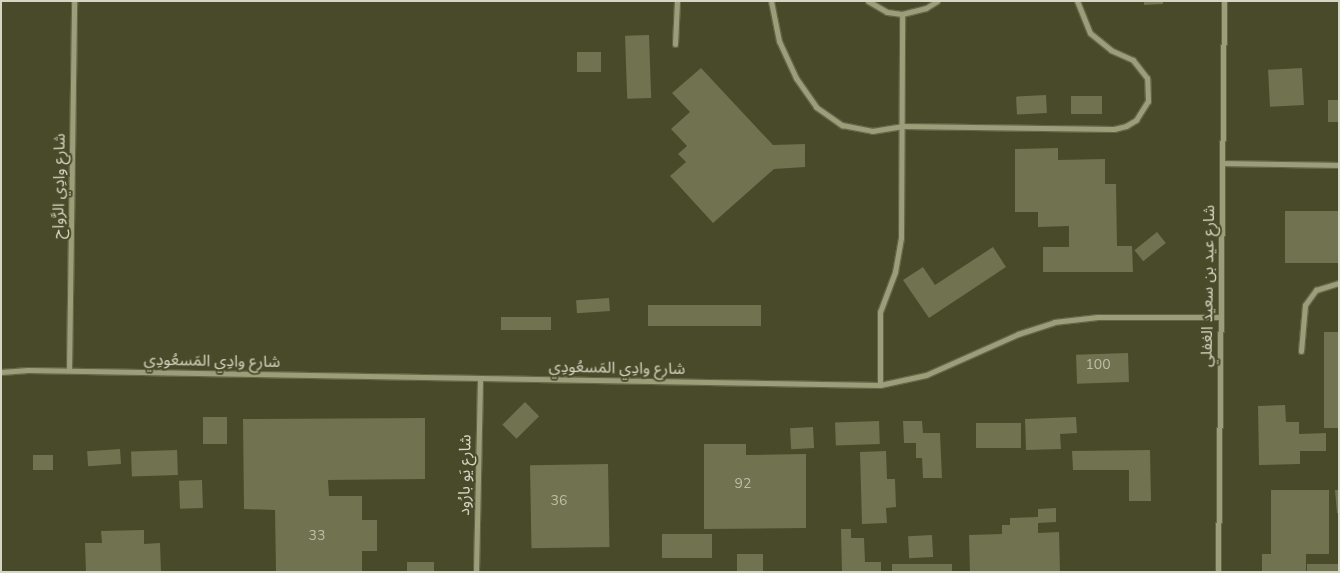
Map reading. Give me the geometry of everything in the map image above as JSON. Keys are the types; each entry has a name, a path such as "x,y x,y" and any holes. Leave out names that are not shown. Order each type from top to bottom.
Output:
{"street":[{"name":"شارع وادِي الرَّواح","path":"69,370 74,1"},
{"path":"675,44 677,1"},
{"path":"771,1 774,22 787,61 816,107 829,118 857,130 887,130 902,126 1114,129 1136,120 1148,101 1147,78 1133,60 1111,50 1090,33 1078,1"},
{"path":"868,1 887,12 902,14 926,8 937,1"},
{"name":"شارع عيد بن سعيد الغفلي","path":"1218,572 1224,1"},
{"path":"880,385 880,312 897,265 901,238 902,14"},
{"path":"1222,164 1339,165"},
{"path":"1302,351 1305,305 1316,290 1339,283"},
{"name":"شارع وادِي المَسعُودِي","path":"1,372 69,370 880,385 926,375 1018,334 1054,322 1098,317 1221,317"},
{"name":"شارع يَو بارُود","path":"476,572 480,378"}],"building":[{"path":"1144,1 1163,1 1163,4 1144,5"},
{"path":"649,35 651,98 627,99 625,36"},
{"path":"577,52 601,52 601,72 577,72"},
{"path":"701,68 773,145 805,144 805,167 774,169 713,223 670,176 686,162 678,154 687,146 671,129 690,112 672,93"},
{"path":"1302,68 1304,105 1270,107 1268,70"},
{"path":"1046,95 1047,113 1017,115 1016,97"},
{"path":"1071,96 1102,96 1102,114 1071,114"},
{"path":"1328,100 1339,100 1339,122 1328,122"},
{"path":"1058,148 1058,160 1105,159 1105,184 1116,184 1117,246 1132,246 1133,272 1043,272 1043,247 1069,247 1069,226 1038,227 1038,212 1015,212 1015,149"},
{"path":"1285,211 1339,211 1339,263 1285,263"},
{"path":"1157,232 1166,243 1143,261 1134,250"},
{"path":"993,247 1006,267 929,318 903,280 923,267 935,285"},
{"path":"609,298 610,311 577,313 576,300"},
{"path":"648,305 761,305 761,326 648,326"},
{"path":"501,317 551,317 551,330 501,330"},
{"path":"1324,332 1339,332 1339,428 1324,428"},
{"path":"1128,353 1129,382 1077,384 1076,355"},
{"path":"525,402 539,416 517,439 502,425"},
{"path":"1285,405 1286,422 1299,422 1299,434 1326,433 1326,451 1300,451 1300,464 1259,465 1258,406"},
{"path":"203,417 227,417 227,444 203,444"},
{"path":"1076,417 1077,433 1060,434 1061,449 1026,450 1025,419"},
{"path":"425,418 425,479 328,480 329,496 362,496 362,520 377,520 377,551 362,551 362,572 276,572 275,510 244,509 243,419"},
{"path":"879,421 880,444 836,446 835,423"},
{"path":"903,421 922,421 923,433 940,433 942,478 923,478 922,458 916,458 916,443 904,443"},
{"path":"976,423 1021,423 1021,448 976,448"},
{"path":"813,427 814,448 791,449 790,428"},
{"path":"704,444 746,444 746,455 806,454 806,528 704,529"},
{"path":"120,449 121,464 88,466 87,451"},
{"path":"177,450 178,475 132,477 131,452"},
{"path":"1150,450 1151,501 1129,501 1129,470 1073,470 1072,451"},
{"path":"886,451 887,479 895,479 896,507 886,508 887,523 862,524 860,452"},
{"path":"33,455 53,455 53,470 33,470"},
{"path":"608,464 609,547 531,548 530,465"},
{"path":"202,480 203,508 180,509 179,481"},
{"path":"1271,490 1329,490 1329,554 1306,554 1306,572 1262,572 1262,554 1271,554"},
{"path":"1335,490 1339,490 1339,513 1337,513"},
{"path":"1056,508 1056,522 1038,523 1038,533 1059,532 1060,572 970,572 969,535 1002,534 1002,525 1010,525 1010,518 1038,517 1038,509"},
{"path":"841,529 851,529 851,538 864,538 865,562 881,562 881,572 842,572"},
{"path":"144,530 144,544 160,543 161,572 86,572 85,543 102,543 101,531"},
{"path":"662,534 712,534 712,558 662,558"},
{"path":"932,535 933,557 909,558 908,536"},
{"path":"737,554 763,554 763,572 737,572"},
{"path":"407,562 434,562 434,572 407,572"},
{"path":"892,564 952,564 952,572 892,572"},
{"path":"1307,564 1339,564 1339,572 1307,572"}]}
